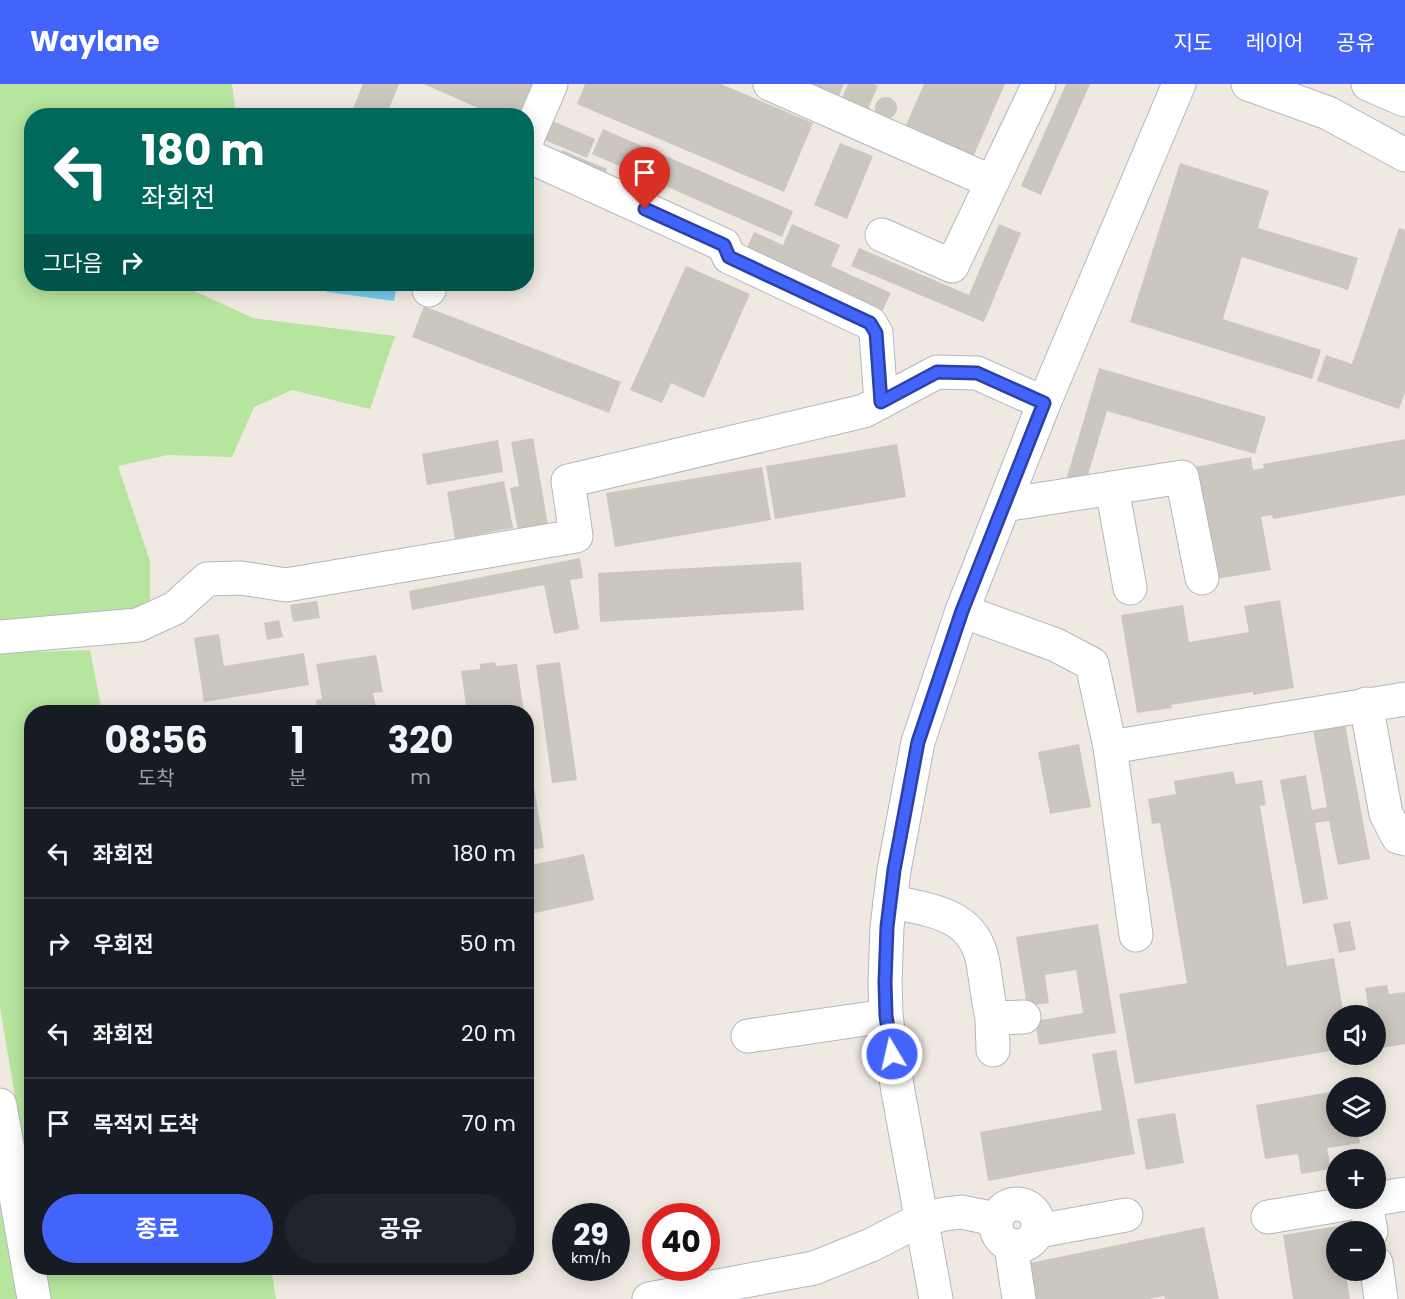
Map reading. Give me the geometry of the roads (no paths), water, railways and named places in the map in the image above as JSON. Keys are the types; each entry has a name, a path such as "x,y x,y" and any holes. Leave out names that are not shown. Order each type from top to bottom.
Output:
{"street":[{"path":"534,123 551,84"},
{"path":"770,84 992,182"},
{"path":"882,235 952,266 1039,84"},
{"path":"936,1299 920,1220 886,1016 885,982 890,901 918,742 962,611 1044,403 1179,84"},
{"path":"1248,84 1328,113 1405,155"},
{"path":"1368,84 1405,100"},
{"path":"534,159 724,245 729,257 870,323 876,333 881,402"},
{"path":"0,637 138,625 175,608 207,579 241,578 286,585 576,536 568,481 864,411 937,372 977,373 1044,403"},
{"path":"1004,505 1182,477 1202,579"},
{"path":"1112,488 1130,588"},
{"path":"962,611 1056,645 1092,664 1110,747 1136,935"},
{"path":"1110,747 1405,699"},
{"path":"1366,704 1386,814 1398,837 1405,839"},
{"path":"890,901 930,910 960,922 974,936 982,960 987,997 1003,1028"},
{"path":"748,1035 886,1016"},
{"path":"0,1105 24,1242"},
{"path":"1268,1217 1368,1216 1405,1194"},
{"path":"649,1299 814,1268 871,1245 920,1220 945,1214 961,1212 1015,1232 1126,1215"},
{"path":"1015,1232 1019,1299"},
{"path":"30,1275 34,1299"},
{"path":"1378,1281 1381,1299"}],"water":[{"path":"327,291 396,291 394,301"}]}
